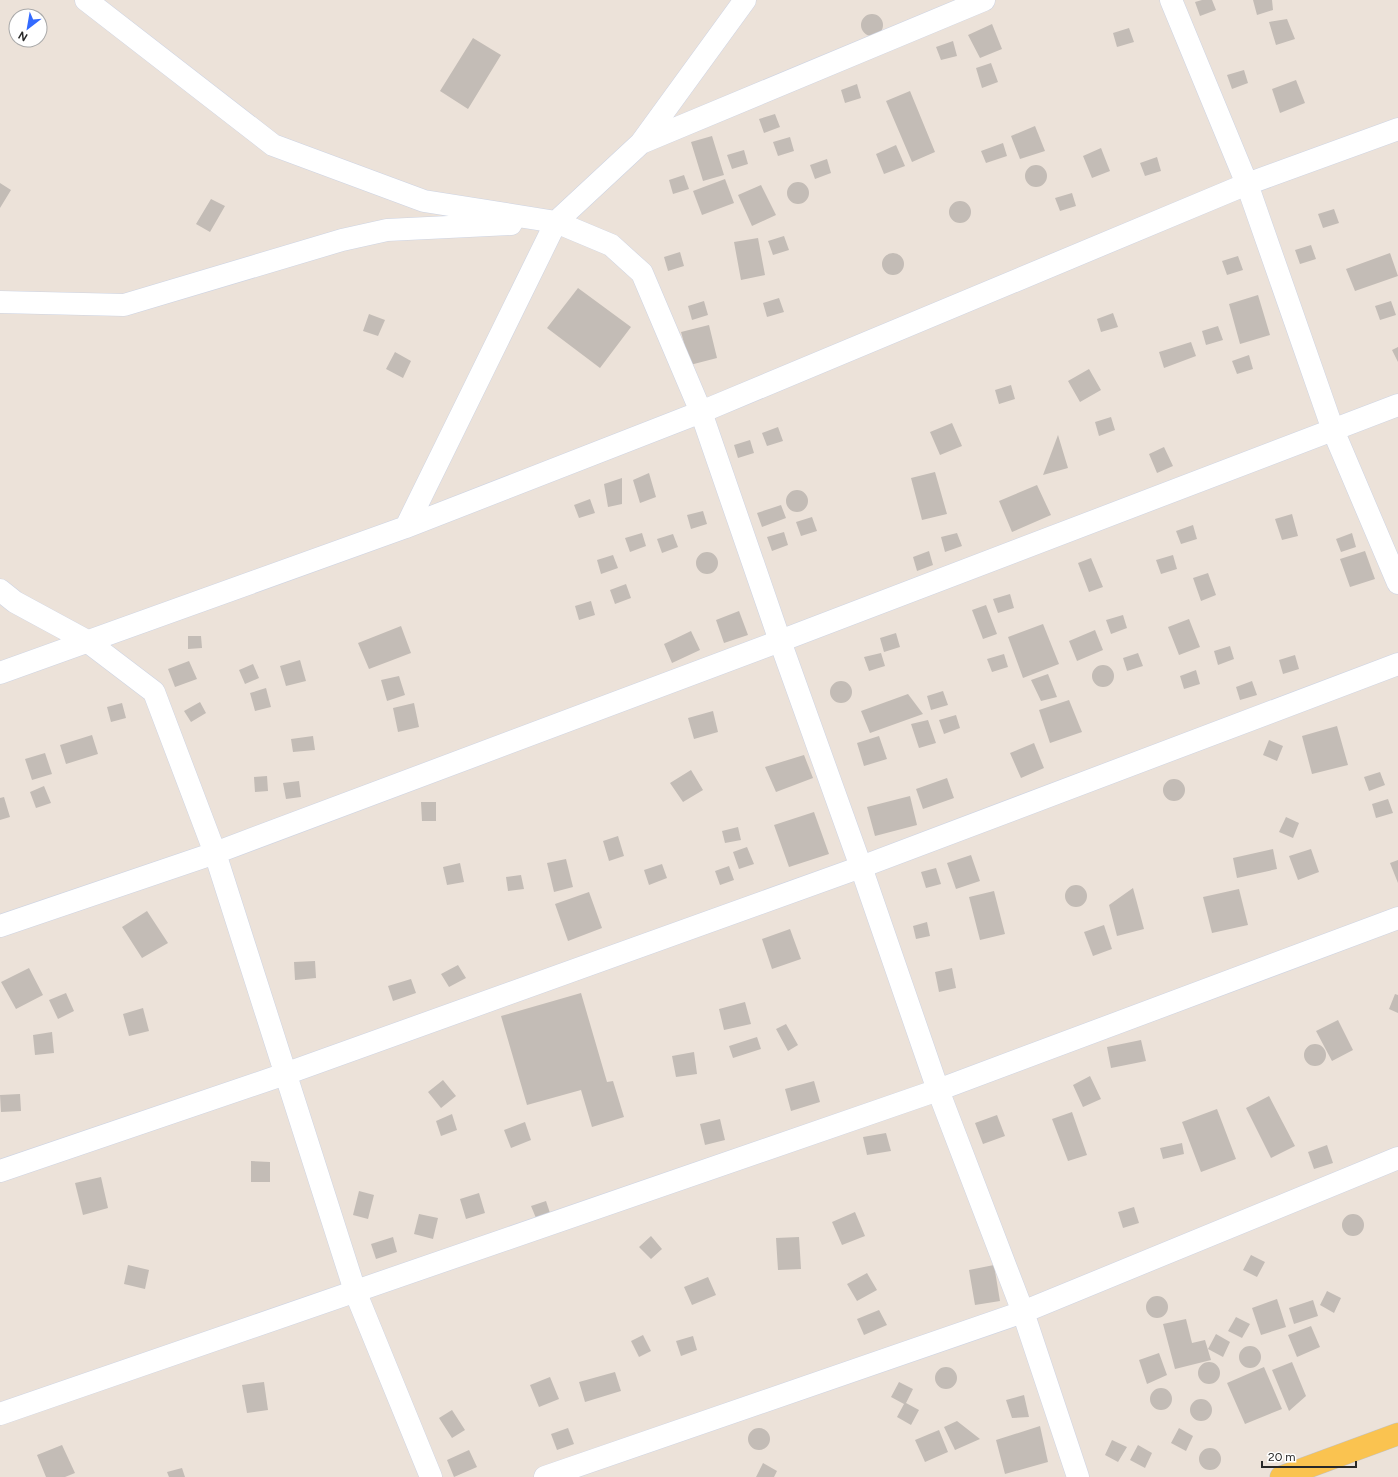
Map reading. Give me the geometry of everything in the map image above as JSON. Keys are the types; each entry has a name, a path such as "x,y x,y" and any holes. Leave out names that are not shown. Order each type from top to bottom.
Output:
{"main road":[{"path":"1281,1477 1398,1434"}],"street":[{"path":"86,0 273,145 424,201 556,222 611,245 642,273 701,412 780,642 862,867 938,1090 1023,1312 1078,1477"},
{"path":"406,527 556,222 641,143 745,0"},
{"path":"641,143 984,0"},
{"path":"1171,0 1247,184 1333,430 1398,583"},
{"path":"0,673 406,527 701,412 1247,184 1398,129"},
{"path":"0,302 124,305 342,240 387,230 556,222"},
{"path":"0,926 215,853 780,642 1398,405"},
{"path":"0,590 15,602 87,641 154,692 215,853 355,1291 431,1477"},
{"path":"0,1171 285,1074 862,867 1398,664"},
{"path":"0,1414 938,1090 1398,918"},
{"path":"545,1477 1023,1312 1398,1158"}],"building":[{"path":"1212,0 1216,10 1200,16 1195,2"},
{"path":"1253,0 1272,0 1273,10 1257,15"},
{"path":"872,14 880,17 883,25 880,33 872,36 864,33 861,25 864,17"},
{"path":"1287,19 1295,39 1276,45 1269,22"},
{"path":"992,24 1002,49 980,58 968,35"},
{"path":"1129,28 1134,42 1117,47 1113,33"},
{"path":"473,38 501,55 468,109 440,91"},
{"path":"953,41 957,56 941,60 936,47"},
{"path":"991,63 998,82 982,88 976,68"},
{"path":"1244,70 1248,83 1232,89 1227,75"},
{"path":"1296,80 1305,103 1280,113 1272,89"},
{"path":"857,84 861,98 845,103 841,90"},
{"path":"910,91 935,152 912,162 886,101"},
{"path":"775,114 780,127 764,133 759,119"},
{"path":"1035,126 1045,151 1020,159 1011,136"},
{"path":"712,136 724,175 703,181 691,142"},
{"path":"790,137 794,151 778,156 773,142"},
{"path":"1003,143 1007,156 986,163 981,151"},
{"path":"896,145 905,166 884,174 876,154"},
{"path":"1101,148 1110,171 1092,178 1083,156"},
{"path":"744,150 748,164 732,169 727,155"},
{"path":"1157,157 1161,171 1145,176 1140,163"},
{"path":"827,159 831,173 815,179 810,165"},
{"path":"1036,165 1044,168 1047,176 1044,184 1036,187 1028,184 1025,176 1028,168"},
{"path":"684,175 689,189 673,194 669,180"},
{"path":"725,179 734,203 702,215 693,191"},
{"path":"798,182 806,185 809,193 806,201 798,204 790,201 787,193 790,185"},
{"path":"0,183 11,190 0,208"},
{"path":"761,185 776,215 752,226 738,195"},
{"path":"1072,193 1076,206 1060,211 1055,198"},
{"path":"211,199 225,206 210,232 196,224"},
{"path":"960,201 968,204 971,212 968,220 960,223 952,220 949,212 952,204"},
{"path":"1334,209 1339,223 1323,228 1318,214"},
{"path":"784,236 789,250 773,255 768,241"},
{"path":"758,238 765,275 741,280 734,242"},
{"path":"1311,245 1316,259 1300,264 1295,250"},
{"path":"680,252 684,266 668,271 664,257"},
{"path":"893,253 901,256 904,264 901,272 893,275 885,272 882,264 885,256"},
{"path":"1390,253 1398,276 1355,291 1346,269"},
{"path":"1238,256 1243,270 1227,275 1222,261"},
{"path":"578,288 631,327 600,368 547,328"},
{"path":"1258,295 1270,335 1240,344 1229,304"},
{"path":"779,298 784,312 767,317 763,303"},
{"path":"704,301 708,315 692,320 688,306"},
{"path":"1391,301 1396,315 1380,320 1375,306"},
{"path":"1113,313 1118,327 1101,332 1097,319"},
{"path":"369,314 385,320 378,336 363,331"},
{"path":"709,325 717,358 690,365 681,332"},
{"path":"1218,326 1223,340 1206,345 1202,331"},
{"path":"1191,342 1196,356 1164,368 1159,352"},
{"path":"1398,347 1398,362 1392,350"},
{"path":"395,352 411,361 403,378 386,369"},
{"path":"1249,355 1253,369 1237,374 1232,361"},
{"path":"1089,369 1101,390 1080,402 1068,381"},
{"path":"1011,385 1015,399 999,404 995,390"},
{"path":"1111,417 1115,430 1099,436 1095,422"},
{"path":"952,423 962,446 940,455 930,432"},
{"path":"778,427 783,441 767,446 762,433"},
{"path":"1058,435 1068,468 1043,475"},
{"path":"750,440 754,453 738,458 734,445"},
{"path":"1164,447 1173,466 1157,473 1149,454"},
{"path":"935,472 947,514 922,520 911,478"},
{"path":"649,473 656,497 640,503 633,480"},
{"path":"622,478 622,504 608,507 604,484"},
{"path":"1037,485 1051,515 1012,532 999,501"},
{"path":"797,490 805,493 808,501 805,509 797,512 789,509 786,501 789,493"},
{"path":"590,499 595,513 579,518 574,505"},
{"path":"781,505 786,518 762,527 757,513"},
{"path":"703,511 707,524 691,529 687,515"},
{"path":"1292,514 1298,536 1282,540 1275,519"},
{"path":"812,517 817,531 801,536 796,522"},
{"path":"1193,525 1197,539 1181,544 1176,531"},
{"path":"784,532 788,545 772,551 767,537"},
{"path":"642,533 646,546 630,552 625,538"},
{"path":"957,533 962,546 945,552 941,537"},
{"path":"1352,533 1356,547 1341,552 1336,539"},
{"path":"673,534 678,547 662,553 657,539"},
{"path":"929,551 933,565 917,571 913,557"},
{"path":"1365,551 1375,579 1350,587 1340,559"},
{"path":"707,552 715,555 718,563 715,571 707,574 699,571 696,563 699,555"},
{"path":"613,555 618,568 601,574 597,560"},
{"path":"1173,555 1177,569 1161,574 1156,560"},
{"path":"1091,558 1103,587 1089,592 1078,563"},
{"path":"1208,573 1216,595 1201,601 1193,578"},
{"path":"626,584 631,598 615,604 610,590"},
{"path":"1010,594 1014,608 998,613 993,599"},
{"path":"591,601 595,615 579,620 575,606"},
{"path":"986,605 997,634 983,639 972,610"},
{"path":"739,611 748,635 724,643 716,620"},
{"path":"1123,615 1127,628 1111,634 1106,620"},
{"path":"1189,619 1200,647 1179,655 1168,627"},
{"path":"1043,624 1059,664 1023,678 1008,637"},
{"path":"401,626 411,653 369,669 358,643"},
{"path":"1095,630 1103,650 1077,661 1069,641"},
{"path":"691,631 700,650 672,663 664,644"},
{"path":"896,633 900,647 884,652 880,638"},
{"path":"188,636 201,636 202,648 188,649"},
{"path":"1230,646 1234,659 1218,665 1214,651"},
{"path":"881,653 885,666 869,671 864,657"},
{"path":"1138,653 1143,666 1127,671 1123,658"},
{"path":"1004,654 1008,667 992,672 987,659"},
{"path":"1295,655 1299,669 1283,674 1279,660"},
{"path":"300,660 306,681 286,686 280,666"},
{"path":"189,661 197,679 175,687 168,669"},
{"path":"253,664 259,678 245,684 239,670"},
{"path":"1103,665 1111,668 1114,676 1111,684 1103,687 1095,684 1092,676 1095,668"},
{"path":"1196,670 1200,684 1184,689 1180,676"},
{"path":"1048,674 1057,697 1041,701 1031,680"},
{"path":"399,676 405,695 387,701 381,680"},
{"path":"841,681 849,684 852,692 849,700 841,703 833,700 830,692 833,684"},
{"path":"1252,681 1257,695 1240,700 1236,687"},
{"path":"266,688 271,707 255,711 250,693"},
{"path":"943,691 948,705 931,710 927,696"},
{"path":"908,694 923,714 870,733 861,711"},
{"path":"1069,700 1082,732 1050,743 1039,710"},
{"path":"200,702 206,713 191,722 184,711"},
{"path":"122,703 126,718 111,722 107,707"},
{"path":"414,703 419,727 398,732 393,708"},
{"path":"713,711 718,732 694,739 688,718"},
{"path":"956,715 960,728 944,734 939,720"},
{"path":"928,720 936,743 919,748 911,724"},
{"path":"1337,726 1348,765 1312,774 1302,736"},
{"path":"92,735 98,754 66,764 60,745"},
{"path":"313,736 315,750 293,752 291,739"},
{"path":"879,736 887,759 864,766 857,743"},
{"path":"1269,740 1283,746 1277,761 1263,755"},
{"path":"1034,743 1044,768 1021,778 1010,753"},
{"path":"45,753 52,774 32,780 25,759"},
{"path":"804,755 813,778 776,792 765,767"},
{"path":"691,770 703,790 683,802 670,783"},
{"path":"1380,772 1385,785 1369,791 1364,777"},
{"path":"267,776 268,791 255,792 254,777"},
{"path":"947,778 954,798 923,809 916,789"},
{"path":"1174,779 1182,782 1185,790 1182,798 1174,801 1166,798 1163,790 1166,782"},
{"path":"299,781 301,797 286,799 283,783"},
{"path":"44,786 51,803 36,808 30,792"},
{"path":"910,796 917,825 875,836 867,807"},
{"path":"4,797 10,817 0,820 0,798"},
{"path":"1388,799 1393,813 1376,818 1372,804"},
{"path":"421,802 436,802 436,821 422,821"},
{"path":"814,812 829,854 789,867 774,825"},
{"path":"1286,817 1299,823 1293,838 1279,832"},
{"path":"738,827 741,840 725,843 722,831"},
{"path":"618,836 624,856 609,861 603,841"},
{"path":"747,847 754,864 739,869 733,852"},
{"path":"1273,849 1277,869 1237,878 1233,858"},
{"path":"1311,849 1319,872 1298,880 1289,856"},
{"path":"971,855 980,881 956,889 947,863"},
{"path":"566,859 573,887 554,892 547,863"},
{"path":"1398,860 1398,883 1390,863"},
{"path":"460,863 464,882 447,885 443,867"},
{"path":"662,864 667,878 649,885 644,870"},
{"path":"729,866 734,880 720,885 715,871"},
{"path":"936,868 941,884 926,888 921,872"},
{"path":"521,875 524,889 508,891 506,877"},
{"path":"1076,885 1084,888 1087,896 1084,904 1076,907 1068,904 1065,896 1068,888"},
{"path":"1133,888 1144,929 1117,936 1109,905"},
{"path":"1239,889 1248,925 1212,933 1203,897"},
{"path":"994,891 1005,934 980,940 969,897"},
{"path":"589,892 602,928 568,941 555,904"},
{"path":"147,911 168,943 142,958 122,927"},
{"path":"927,922 930,936 916,939 913,926"},
{"path":"1104,925 1112,949 1093,956 1084,932"},
{"path":"790,929 801,959 772,969 762,939"},
{"path":"315,961 316,978 295,980 294,962"},
{"path":"458,965 466,978 449,987 441,974"},
{"path":"29,968 43,995 16,1009 1,982"},
{"path":"952,968 956,988 939,992 935,972"},
{"path":"411,979 416,993 393,1001 388,986"},
{"path":"66,993 74,1011 58,1019 49,1000"},
{"path":"581,993 607,1082 613,1081 624,1117 592,1127 581,1090 527,1105 501,1016"},
{"path":"1395,994 1398,995 1398,1013 1389,1009"},
{"path":"745,1002 751,1024 724,1030 719,1009"},
{"path":"143,1008 149,1031 129,1036 123,1014"},
{"path":"1338,1020 1353,1050 1332,1061 1316,1031"},
{"path":"786,1024 798,1045 788,1051 776,1029"},
{"path":"52,1032 54,1053 35,1055 33,1035"},
{"path":"757,1037 761,1049 733,1058 729,1046"},
{"path":"1141,1040 1146,1061 1111,1068 1107,1047"},
{"path":"1315,1044 1323,1047 1326,1055 1323,1063 1315,1066 1307,1063 1304,1055 1307,1047"},
{"path":"694,1052 697,1074 676,1077 672,1056"},
{"path":"1090,1076 1101,1099 1083,1107 1073,1085"},
{"path":"443,1080 456,1096 441,1108 428,1092"},
{"path":"814,1081 820,1102 791,1111 785,1089"},
{"path":"20,1094 21,1111 1,1112 0,1095"},
{"path":"1269,1096 1295,1146 1271,1158 1246,1108"},
{"path":"1217,1109 1236,1159 1201,1172 1182,1122"},
{"path":"1072,1112 1087,1155 1068,1161 1052,1119"},
{"path":"452,1114 457,1130 441,1136 436,1121"},
{"path":"997,1115 1005,1136 983,1144 975,1123"},
{"path":"720,1119 725,1140 705,1145 700,1124"},
{"path":"525,1122 531,1140 511,1148 504,1130"},
{"path":"886,1133 891,1151 867,1155 863,1137"},
{"path":"1182,1143 1184,1154 1163,1159 1160,1148"},
{"path":"1327,1145 1333,1163 1314,1169 1308,1152"},
{"path":"251,1161 270,1162 270,1182 251,1182"},
{"path":"101,1177 108,1208 83,1215 75,1183"},
{"path":"359,1191 374,1195 368,1219 353,1215"},
{"path":"479,1193 485,1213 466,1219 460,1199"},
{"path":"546,1201 550,1213 536,1218 531,1206"},
{"path":"1134,1207 1139,1223 1123,1228 1118,1212"},
{"path":"855,1212 865,1236 842,1245 832,1222"},
{"path":"419,1214 438,1218 433,1239 414,1234"},
{"path":"1349,1214 1357,1214 1364,1221 1364,1229 1357,1236 1349,1236 1342,1229 1342,1221"},
{"path":"651,1236 662,1249 651,1259 639,1247"},
{"path":"393,1237 397,1252 376,1259 371,1244"},
{"path":"799,1237 801,1269 778,1270 776,1238"},
{"path":"1251,1255 1265,1262 1257,1277 1243,1270"},
{"path":"128,1265 149,1270 145,1289 124,1284"},
{"path":"994,1265 1000,1301 975,1305 969,1270"},
{"path":"867,1273 877,1290 857,1301 847,1284"},
{"path":"708,1277 716,1295 692,1305 684,1287"},
{"path":"1327,1291 1341,1298 1334,1313 1320,1305"},
{"path":"1153,1296 1161,1296 1168,1303 1168,1311 1161,1318 1153,1318 1146,1311 1146,1303"},
{"path":"1277,1299 1286,1327 1261,1335 1252,1308"},
{"path":"1313,1300 1318,1316 1294,1324 1289,1308"},
{"path":"879,1310 887,1325 864,1335 857,1319"},
{"path":"1236,1317 1250,1324 1242,1338 1228,1331"},
{"path":"1186,1319 1192,1343 1205,1340 1211,1360 1175,1369 1163,1324"},
{"path":"1311,1326 1320,1347 1297,1357 1288,1335"},
{"path":"1216,1334 1230,1342 1223,1357 1208,1349"},
{"path":"643,1335 651,1351 639,1357 631,1341"},
{"path":"693,1336 697,1350 681,1356 676,1341"},
{"path":"1246,1346 1254,1346 1261,1353 1261,1361 1254,1368 1246,1368 1239,1361 1239,1353"},
{"path":"1159,1353 1167,1375 1147,1384 1139,1360"},
{"path":"1205,1362 1213,1362 1220,1369 1220,1377 1213,1384 1205,1384 1198,1377 1198,1369"},
{"path":"1292,1362 1306,1396 1289,1411 1272,1370"},
{"path":"942,1367 950,1367 957,1374 957,1382 950,1389 942,1389 935,1382 935,1374"},
{"path":"1264,1367 1282,1409 1245,1424 1227,1383"},
{"path":"615,1372 621,1391 585,1402 579,1382"},
{"path":"550,1377 559,1399 539,1407 530,1385"},
{"path":"264,1382 268,1410 247,1413 242,1385"},
{"path":"899,1382 913,1389 906,1403 919,1410 911,1425 897,1417 904,1404 891,1397"},
{"path":"1157,1388 1165,1388 1172,1395 1172,1403 1165,1410 1157,1410 1150,1403 1150,1395"},
{"path":"1024,1395 1029,1417 1012,1418 1006,1400"},
{"path":"1197,1399 1205,1399 1212,1406 1212,1414 1205,1421 1197,1421 1190,1414 1190,1406"},
{"path":"452,1410 465,1430 452,1438 439,1418"},
{"path":"957,1421 980,1439 955,1450 944,1427"},
{"path":"1040,1426 1048,1462 1005,1474 996,1440"},
{"path":"568,1428 574,1444 557,1450 551,1434"},
{"path":"755,1428 763,1428 770,1435 770,1443 763,1450 755,1450 748,1443 748,1435"},
{"path":"1179,1428 1193,1436 1186,1451 1171,1443"},
{"path":"939,1430 948,1452 925,1462 915,1440"},
{"path":"1112,1440 1127,1447 1118,1462 1105,1455"},
{"path":"62,1445 75,1473 65,1477 46,1477 37,1455"},
{"path":"1138,1445 1152,1453 1145,1468 1130,1460"},
{"path":"1206,1448 1214,1448 1221,1455 1221,1463 1214,1470 1206,1470 1199,1463 1199,1455"},
{"path":"469,1450 477,1467 454,1477 447,1460"},
{"path":"763,1463 777,1471 774,1477 756,1477"},
{"path":"182,1468 185,1477 169,1477 167,1472"}]}
